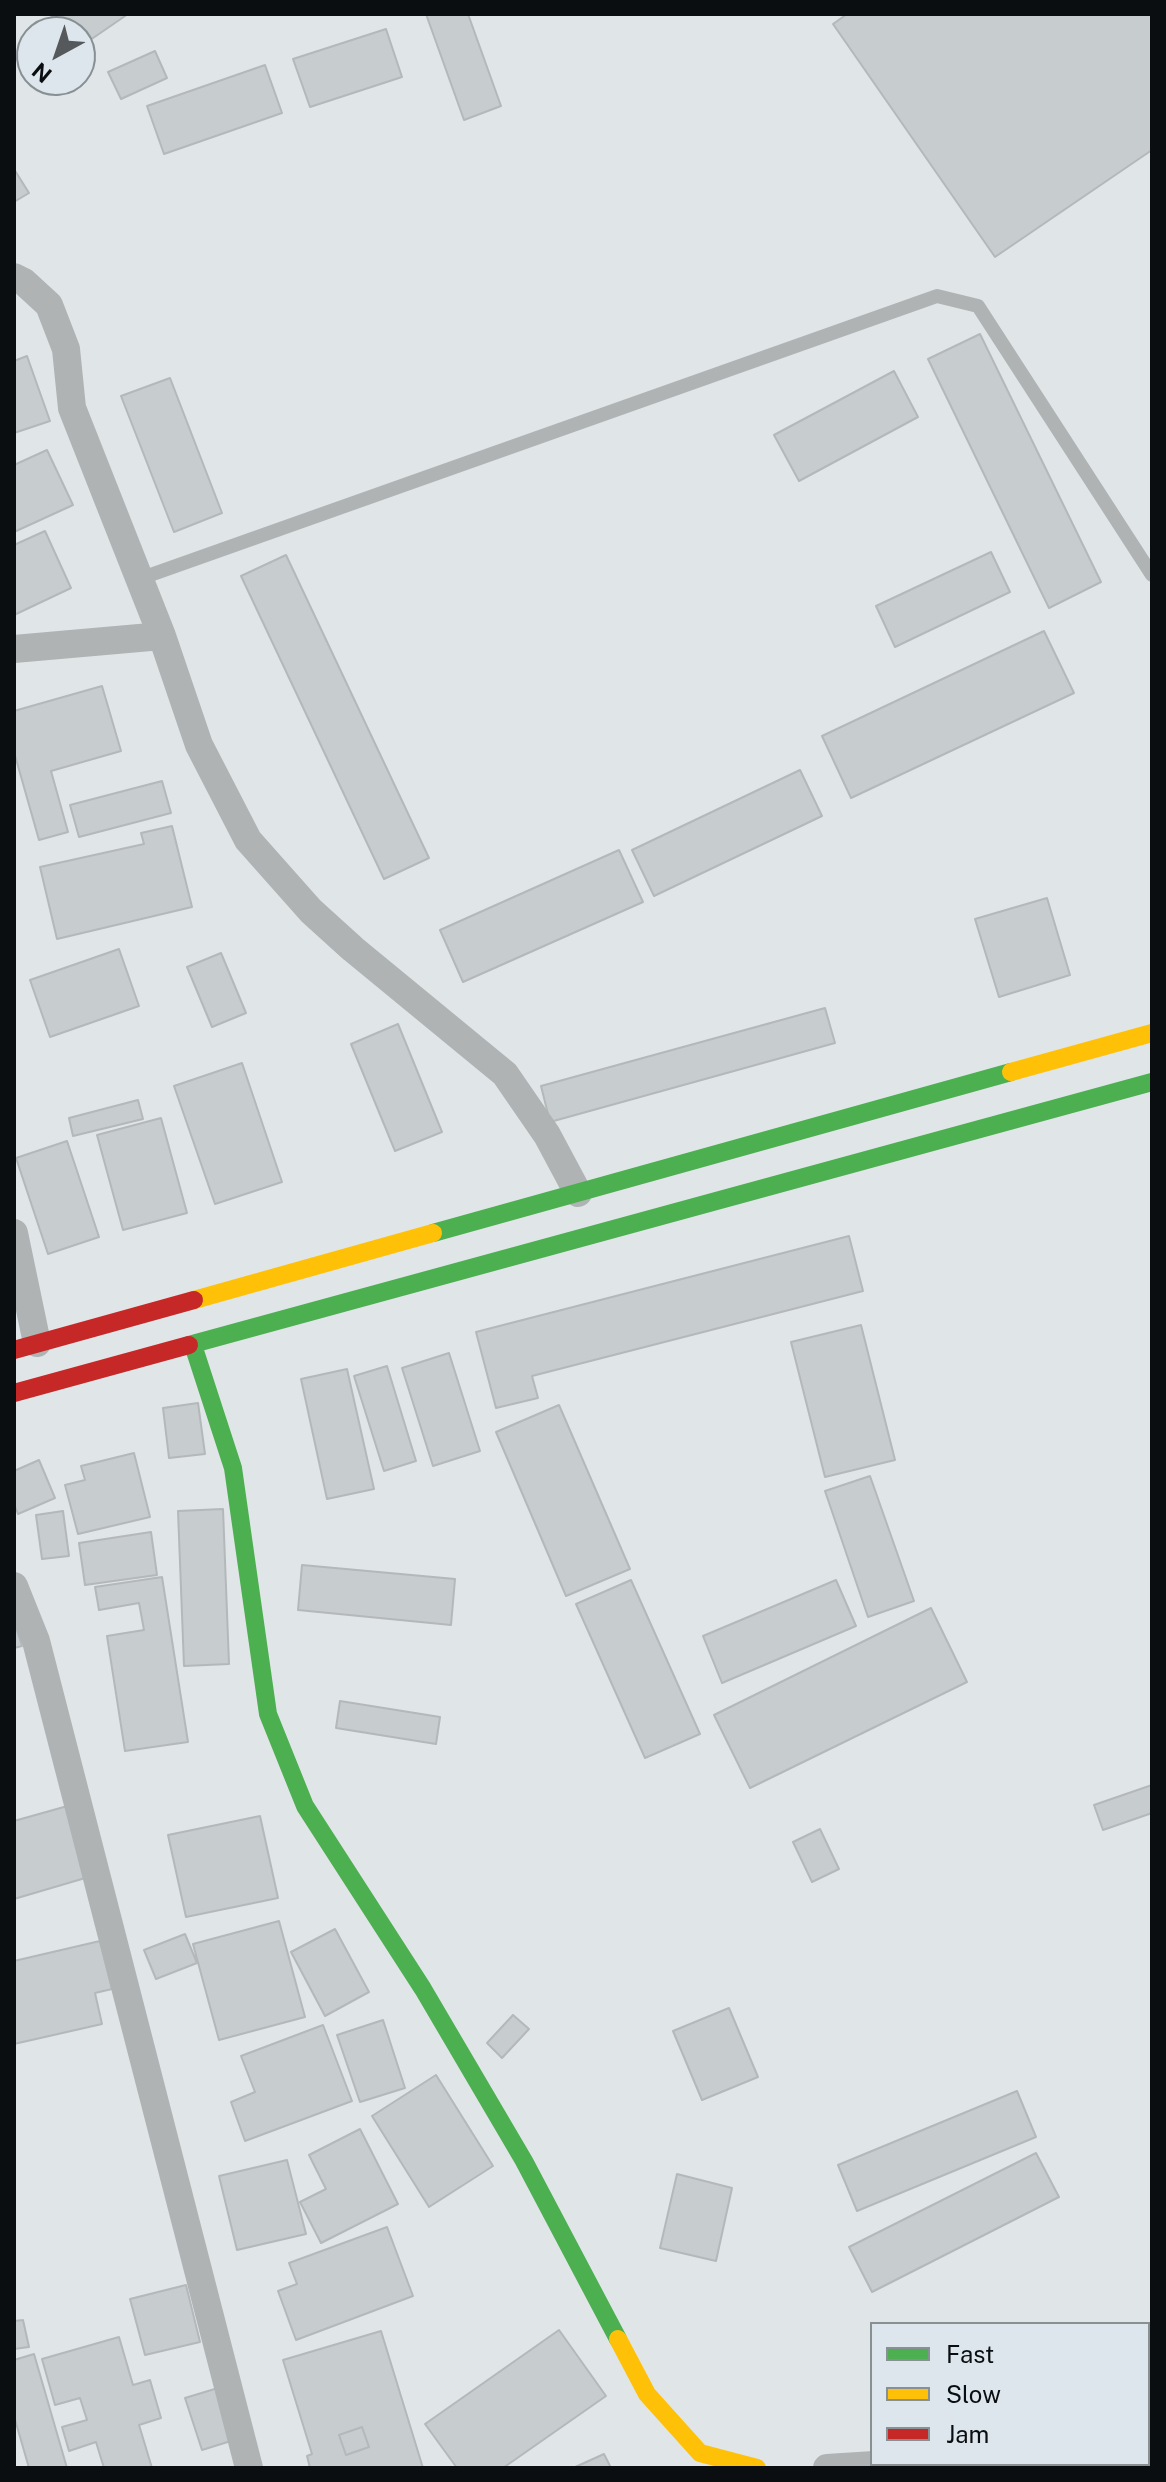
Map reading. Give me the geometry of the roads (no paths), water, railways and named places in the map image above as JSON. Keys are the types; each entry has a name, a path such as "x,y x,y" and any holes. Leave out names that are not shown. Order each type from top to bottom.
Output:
{"main road":[{"path":"26,1347 1152,1033"},
{"path":"14,1393 1152,1082"},
{"path":"193,1345 233,1468 268,1714 305,1806 423,1989 524,2161 647,2394 700,2453 757,2468"}],"street":[{"path":"14,277 49,305 66,349 72,408 162,636 199,745 248,840 311,911 505,1074 547,1135 578,1193"},
{"path":"14,649 162,636"},
{"path":"14,1233 26,1347"},
{"path":"14,1586 36,1641 249,2468"},
{"path":"827,2468 870,2465"}],"lane":[{"path":"139,579 937,296 978,306 1152,575"}]}
